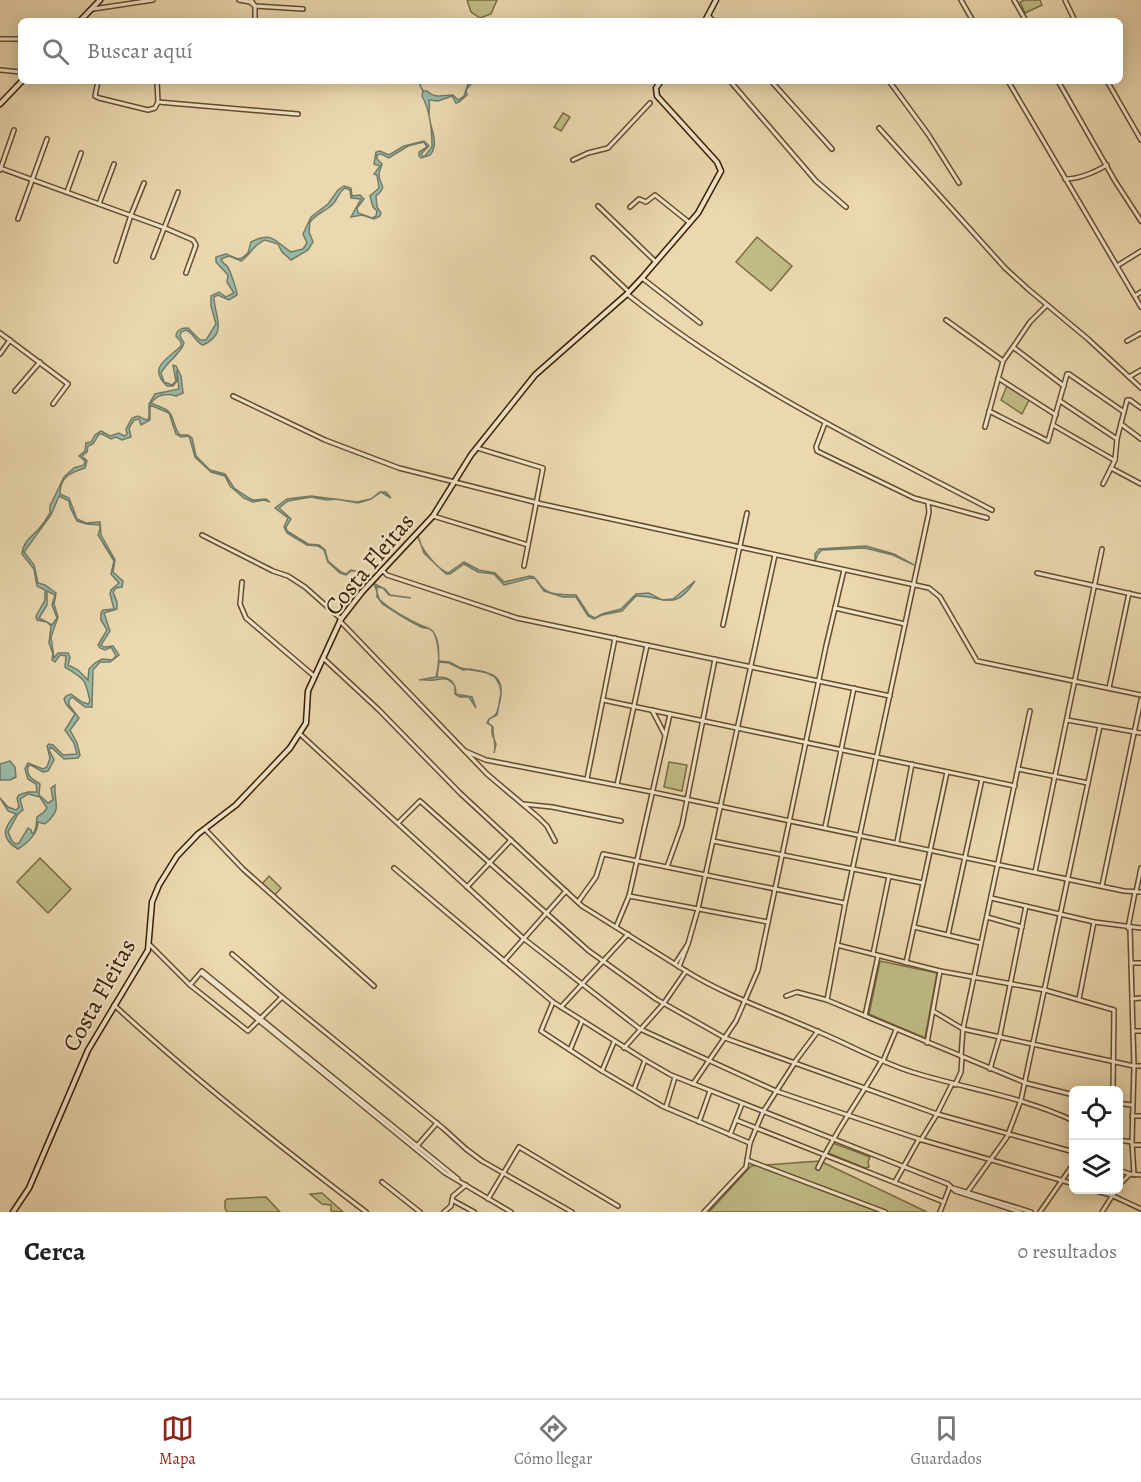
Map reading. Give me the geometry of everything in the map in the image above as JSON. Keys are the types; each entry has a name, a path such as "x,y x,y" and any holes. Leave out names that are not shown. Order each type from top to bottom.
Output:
{"main road":[{"path":"83,18 100,0"},
{"path":"706,18 716,0"},
{"path":"0,104 19,84"},
{"path":"657,96 656,88 659,84"},
{"name":"Costa Fleitas","path":"13,1212 29,1188 88,1050 144,958 150,945 151,907 154,895 180,851 236,805 290,748 307,718 307,695 340,620 382,570 433,516 477,448 540,369 628,293 690,223 719,178 721,168 697,138 657,96"}],"street":[{"path":"91,9 153,0"},
{"path":"239,0 250,2 255,6 303,9"},
{"path":"251,0 255,6 255,18"},
{"path":"961,0 971,18"},
{"path":"1014,0 1024,18"},
{"path":"1065,0 1074,18"},
{"path":"0,39 18,39"},
{"path":"0,70 18,72"},
{"path":"97,84 95,96 148,110 155,108 158,102 157,84"},
{"path":"733,84 816,181 846,207"},
{"path":"774,84 832,148"},
{"path":"891,84 928,134 958,183"},
{"path":"1010,84 1141,307"},
{"path":"1060,84 1141,221"},
{"path":"1109,84 1141,140"},
{"path":"573,160 614,144 657,96"},
{"path":"158,102 298,114"},
{"path":"879,128 1005,267 1141,388"},
{"path":"14,130 0,169 131,215 193,240 196,244 186,273"},
{"path":"18,219 47,139"},
{"path":"66,192 81,153"},
{"path":"99,204 114,164"},
{"path":"1065,179 1093,173 1107,165"},
{"path":"116,261 144,183"},
{"path":"153,257 178,192"},
{"path":"630,207 639,199 646,202 655,195 690,223"},
{"path":"598,206 656,262"},
{"path":"1117,266 1141,251"},
{"path":"593,258 628,293 687,340 825,423 992,510"},
{"path":"642,278 700,323"},
{"path":"1135,296 1141,292"},
{"path":"985,427 1003,361 1030,322 1047,305"},
{"path":"946,320 1003,361"},
{"path":"0,333 68,384 53,404"},
{"path":"1127,341 1141,333"},
{"path":"0,354 10,340"},
{"path":"1013,347 1064,386"},
{"path":"15,392 39,362"},
{"path":"1129,377 1141,370"},
{"path":"990,411 1048,441 1067,374 1069,374 1124,412"},
{"path":"998,378 1056,415"},
{"path":"233,396 348,450 399,468 537,502 929,588 940,597 977,661 1141,695"},
{"path":"1103,484 1114,460 1117,439 1129,399 1141,407"},
{"path":"1060,401 1117,439"},
{"path":"825,423 816,447 817,451 914,498 987,518"},
{"path":"1121,424 1141,439"},
{"path":"1053,425 1114,460"},
{"path":"477,448 543,468 524,566"},
{"path":"1111,468 1141,484"},
{"path":"826,1000 929,512 928,503"},
{"path":"723,625 747,513"},
{"path":"433,516 528,545"},
{"path":"202,535 273,571 288,576 305,587 340,620 487,774 547,826 555,841"},
{"path":"1035,872 1102,549"},
{"path":"679,968 698,909 775,555"},
{"path":"382,570 387,575 517,618 890,696"},
{"path":"693,1084 736,1021 758,970 844,570"},
{"path":"1037,573 1141,596"},
{"path":"242,582 240,604 246,618 314,676"},
{"path":"1109,688 1129,593"},
{"path":"836,608 905,624"},
{"path":"587,779 615,638"},
{"path":"617,785 647,645"},
{"path":"322,657 379,710 429,762 578,902 679,968 702,982 908,1071 1021,1100 1069,1120"},
{"path":"667,867 682,825 715,659"},
{"path":"825,828 854,688"},
{"path":"603,700 1015,786"},
{"path":"1102,886 1141,700"},
{"path":"652,710 665,735"},
{"path":"895,1182 961,1071 963,1029 1030,711"},
{"path":"616,927 629,896 670,714"},
{"path":"1067,720 1141,733"},
{"path":"967,1193 1008,1134 1026,1083 1100,726"},
{"path":"300,734 523,938 640,1029 776,1091 847,1117 1069,1182"},
{"path":"465,751 486,760 687,799 1102,886 1141,892"},
{"path":"897,843 912,764"},
{"path":"1018,770 1088,783"},
{"path":"906,963 947,772"},
{"path":"948,935 982,778"},
{"path":"399,823 420,801 602,961 663,1004 724,1038 937,1114 1069,1151"},
{"path":"523,804 552,807 621,821"},
{"path":"205,829 243,869 374,986"},
{"path":"467,887 511,840"},
{"path":"713,840 923,884"},
{"path":"578,902 596,877 603,854 845,904"},
{"path":"394,868 553,1002 614,1042 675,1077 1020,1212"},
{"path":"1123,1183 1132,1175 1134,1066 1129,928 1141,868"},
{"path":"873,955 889,876"},
{"path":"504,961 566,891"},
{"path":"629,896 768,922"},
{"path":"991,898 1094,921 1141,928"},
{"path":"990,1069 1000,1035 1026,906"},
{"path":"987,917 1022,927"},
{"path":"1079,1000 1094,921"},
{"path":"914,927 981,943"},
{"path":"561,1007 628,934"},
{"path":"675,964 688,944"},
{"path":"150,945 190,985 248,1031 282,997"},
{"path":"837,945 940,971 1045,990 1114,1010 1113,1086"},
{"path":"232,954 466,1149 572,1212"},
{"path":"866,1016 878,956"},
{"path":"1131,963 1141,963"},
{"path":"624,1048 663,1004 686,971"},
{"path":"927,1043 940,971"},
{"path":"190,985 202,972 445,1173 511,1212"},
{"path":"786,996 797,992 826,1000 1026,1083 1069,1094"},
{"path":"1132,999 1141,998"},
{"path":"553,1002 541,1031 602,1071 665,1107 750,1143"},
{"path":"114,1005 218,1096 366,1212"},
{"path":"933,1011 963,1029 1141,1066"},
{"path":"570,1050 582,1021"},
{"path":"818,1168 832,1140 882,1060 897,1030"},
{"path":"704,1212 745,1168 750,1143 763,1112 818,1031"},
{"path":"1133,1031 1141,1031"},
{"path":"602,1071 614,1042"},
{"path":"634,1089 645,1060"},
{"path":"665,1107 675,1077"},
{"path":"699,1122 710,1091"},
{"path":"730,1135 742,1104"},
{"path":"1123,1104 1132,1105"},
{"path":"1132,1116 1141,1116"},
{"path":"736,1120 944,1202"},
{"path":"416,1147 437,1123"},
{"path":"1123,1141 1141,1145"},
{"path":"488,1199 519,1147 618,1206"},
{"path":"747,1160 885,1212"},
{"path":"1040,1212 1069,1170"},
{"path":"1123,1172 1141,1175"},
{"path":"382,1182 420,1212"},
{"path":"444,1212 451,1206 453,1196 465,1185"},
{"path":"940,1212 952,1187"},
{"path":"967,1193 1031,1212"},
{"path":"1107,1194 1141,1209"},
{"path":"1102,1212 1111,1195"},
{"path":"452,1200 474,1212"}],"shaded area":[{"path":"467,0 497,0 491,14 480,18 471,12"},
{"path":"1040,0 1042,5 1025,13 1020,2"},
{"path":"466,90 467,95 456,103 452,96 438,101 429,100 429,117 422,96 423,91 436,96 453,95 458,100 464,96"},
{"path":"563,113 570,117 561,131 554,127"},
{"path":"430,122 434,146 430,155 424,157 432,147"},
{"path":"424,141 429,146 421,154 424,157 419,156 419,152 427,147 424,142 408,146 389,158 381,154 377,155 377,159 382,164 379,178 383,187 376,196 380,216 374,219 362,215 351,217 361,199 351,198 350,190 345,188 333,204 310,222 309,232 313,242 308,250 291,260 282,252 278,244 265,240 241,261 229,256 221,259 230,272 237,295 229,300 218,295 214,297 218,324 216,335 203,345 189,331 181,332 180,336 184,343 161,373 164,382 172,385 176,381 173,365 176,366 181,376 183,393 176,396 162,395 151,403 168,411 172,418 176,429 180,435 188,435 192,438 196,456 210,470 225,474 234,488 249,498 266,499 270,502 264,500 253,502 244,498 230,486 225,476 211,472 195,457 189,436 181,437 176,434 169,413 150,405 150,420 141,425 139,419 134,420 129,428 131,437 122,440 116,437 111,439 99,434 82,456 87,461 85,468 71,473 64,479 60,494 69,498 77,519 86,523 100,522 101,535 115,560 113,572 123,581 122,587 116,588 113,592 117,609 104,613 110,631 101,645 113,646 119,655 110,662 100,662 93,670 92,707 85,707 72,697 69,700 69,705 79,718 70,730 77,743 80,755 78,758 64,759 51,747 49,750 54,760 48,771 43,772 31,765 28,766 29,775 40,784 39,795 48,803 53,800 51,788 55,785 56,810 45,824 38,822 36,830 32,837 18,849 8,841 5,833 8,824 16,814 8,811 0,798 8,807 16,810 19,807 17,798 19,795 37,792 36,784 28,779 25,769 28,763 43,769 47,767 50,758 47,746 49,744 63,755 77,754 74,743 65,730 75,714 64,699 71,694 82,702 88,704 90,701 83,680 65,667 66,656 60,655 55,662 52,660 53,654 49,643 51,626 48,623 52,625 57,618 52,605 55,595 47,591 47,605 39,618 46,622 37,620 36,616 45,600 45,590 37,586 34,569 22,554 25,545 50,513 50,506 64,477 74,468 84,465 85,461 79,456 85,451 86,443 91,442 95,435 101,431 110,436 119,433 124,436 127,434 126,429 132,418 138,416 146,420 149,418 149,404 155,394 179,389 177,370 177,381 173,386 167,386 161,379 159,374 162,364 181,346 176,336 177,332 188,328 200,340 206,340 216,324 211,296 219,292 226,297 234,293 227,282 228,275 216,262 216,257 226,254 238,259 242,258 248,253 251,242 264,237 273,239 291,252 303,249 307,243 303,234 311,217 328,204 338,190 344,186 351,188 352,196 360,195 364,199 357,208 358,213 372,218 376,216 377,211 373,207 370,196 379,188 377,175 374,174 380,166 374,164 376,152 380,151 389,155 404,146","holes":["59,496 69,501 77,521 100,525 98,535 114,561 111,574 119,583 110,594 114,609 103,610 101,613 101,620 107,630 98,645 105,650 111,647 116,656 112,660 102,659 95,663 89,669 88,680 78,670 68,665 70,657 68,653 58,653 54,658 51,637 58,617 54,604 56,593 38,583 34,565 24,552 51,515","28,794 40,797 47,808 37,817 34,833 28,828 16,844 8,832 18,814 23,810 20,799"]},
{"path":"757,237 792,266 771,291 736,262"},
{"path":"1007,386 1029,400 1022,414 1001,400"},
{"path":"311,496 335,499 311,497 288,501 279,508 291,519 286,527 287,531 308,544 319,545 325,550 328,561 341,572 346,574 351,570 355,571 346,575 340,573 328,562 324,550 318,546 307,545 287,533 284,527 288,518 275,508 287,499"},
{"path":"866,546 894,554 914,565 893,555 865,548 822,550 815,561 815,554 819,549"},
{"path":"464,562 479,570 495,573 504,582 533,577 504,585 494,574 478,572 464,564 450,574 446,574 437,565 448,573"},
{"path":"535,578 549,592 576,595 589,615 595,618 621,609 636,594 649,593 661,599 636,596 622,611 594,619 588,616 576,597 563,597 544,591"},
{"path":"695,581 680,597 674,600 663,600 673,599"},
{"path":"379,599 391,609 431,629 434,633 430,629 421,627 408,620 381,603"},
{"path":"439,656 439,661 449,662 468,669 463,670 449,663 439,662 437,677 448,679 455,686 445,679 419,680 436,677"},
{"path":"455,687 456,694 472,697 476,708 469,697 460,697 455,694"},
{"path":"10,761 15,767 16,777 10,780 0,780 0,764"},
{"path":"669,762 687,765 682,791 664,787"},
{"path":"40,858 71,889 48,913 17,882"},
{"path":"269,876 281,888 275,895 262,884"},
{"path":"880,961 937,973 925,1038 869,1014"},
{"path":"833,1143 870,1157 869,1167 865,1168 828,1153"},
{"path":"820,1161 927,1212 709,1212 751,1166"},
{"path":"322,1193 343,1212 331,1211 331,1205 322,1204 310,1194"},
{"path":"266,1197 280,1212 227,1212 225,1208 227,1199"}]}
